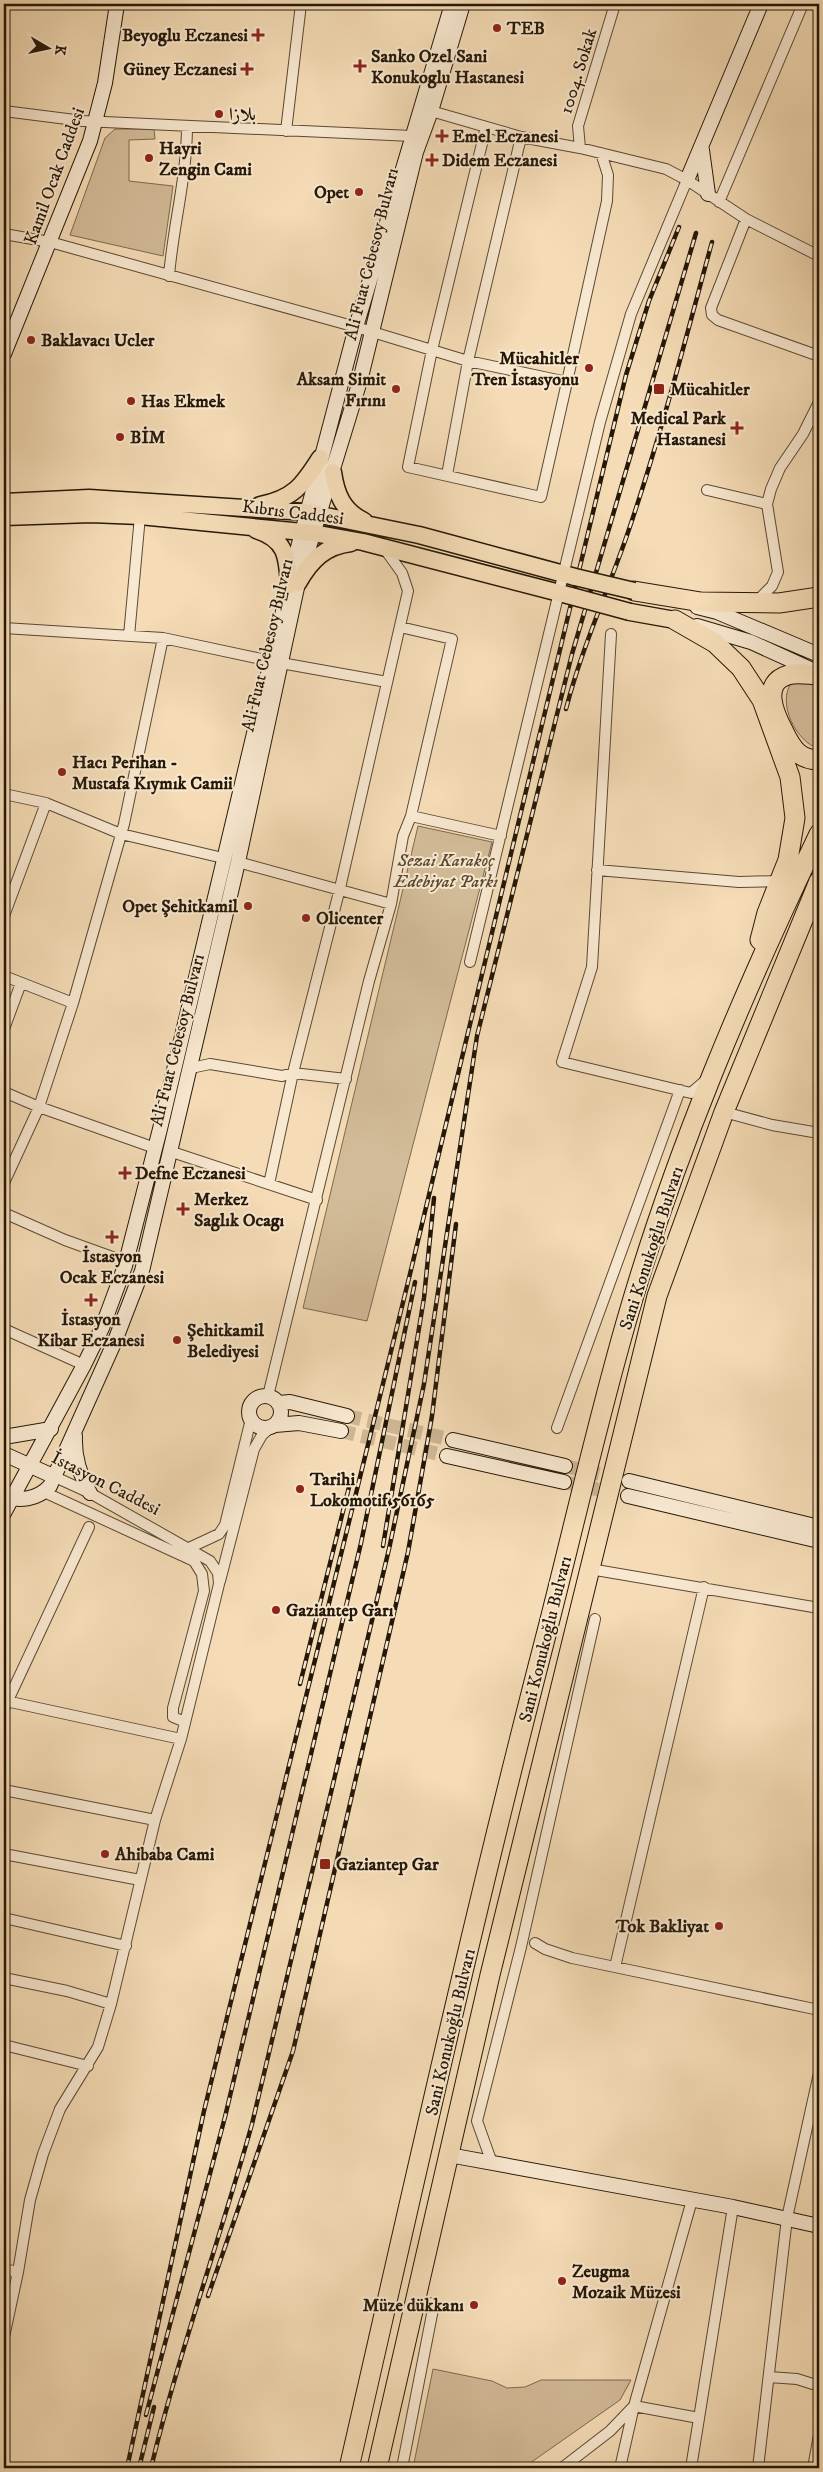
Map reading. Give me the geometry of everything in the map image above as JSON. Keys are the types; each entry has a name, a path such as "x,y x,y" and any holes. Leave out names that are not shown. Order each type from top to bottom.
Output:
{"highway":[{"path":"634,591 701,602 779,603 819,597"},
{"path":"675,620 714,643 741,668 762,700 790,777 795,818 788,860 767,913 748,988"},
{"path":"819,674 799,674 782,678 776,683 772,692 771,702 792,747 806,758 819,760"},
{"name":"Sani Konukoğlu Bulvarı","path":"349,2468 515,1755 627,1318 675,1174 714,1072 748,988 819,834"},
{"name":"Sani Konukoğlu Bulvarı","path":"377,2468 490,1975 657,1296 724,1112 813,901 819,881"}],"main road":[{"path":"241,517 279,501 294,492 320,458"},
{"path":"333,472 335,488 343,503 353,516 370,524"},
{"path":"4,502 89,498 241,517 312,513 370,524 634,591"},
{"name":"Kıbrıs Caddesi","path":"4,517 92,514 241,517 307,532 364,542 630,612 675,620"},
{"path":"241,517 272,537 283,548 294,584"},
{"path":"294,584 316,556 338,545 364,542"}],"street":[{"name":"Kamil Ocak Caddesi","path":"4,354 76,179 96,122 105,83 117,4"},
{"path":"286,131 302,4"},
{"path":"312,513 320,458 356,327 452,4"},
{"name":"Ali Fuat Cebesoy Bulvarı","path":"44,1492 55,1477 76,1431 115,1341 142,1271 162,1150 191,1068 238,862 276,662 307,532 312,513 333,472 360,381 370,331 416,152 431,111 463,4"},
{"name":"1004. Sokak","path":"580,148 578,126 615,4"},
{"path":"470,962 501,836 566,595 600,422 631,314 761,4"},
{"path":"713,198 803,4"},
{"path":"4,111 96,122 412,136"},
{"path":"431,111 521,137 580,148 648,164 687,180 746,219 819,256"},
{"path":"169,276 187,146 187,126"},
{"path":"486,127 432,350 408,467 447,474 541,497 607,201 608,175 601,153"},
{"path":"447,474 468,361 521,137"},
{"path":"701,149 713,198"},
{"path":"746,219 711,308 712,315 718,320 819,356"},
{"path":"4,234 50,242 356,327 468,361 567,382"},
{"path":"756,602 772,586 778,572 766,504 780,468 803,434 819,402"},
{"path":"708,490 766,504"},
{"path":"129,636 140,516"},
{"path":"269,1184 293,1072 340,888 408,591 402,573 384,548"},
{"path":"634,591 717,612 819,655"},
{"path":"675,620 751,642 819,674"},
{"path":"4,2337 18,2272 30,2200 43,2154 60,2109 98,2047 112,2004 155,1820 181,1739 254,1449 262,1436 272,1427 282,1413 274,1400 317,1200 368,981 391,904 403,836 410,816 452,639 400,627"},
{"path":"4,628 163,638 276,662 387,682"},
{"path":"611,634 596,870 592,967 562,1062 691,1093 714,1072"},
{"path":"4,1183 39,1107 73,1003 121,834 163,638"},
{"path":"4,1513 8,1497 31,1466 102,1328 126,1262 162,1150 223,858 276,662"},
{"path":"4,794 46,803 121,834 223,858"},
{"path":"4,916 46,803"},
{"path":"410,816 501,836"},
{"path":"238,862 340,888 391,904"},
{"path":"596,870 740,882 779,881"},
{"path":"4,976 73,1003"},
{"path":"4,1029 21,983"},
{"path":"191,1068 210,1064 282,1076 293,1072 346,1079"},
{"path":"558,1428 680,1090"},
{"path":"4,1092 39,1107 162,1150 317,1200"},
{"path":"724,1112 772,1125 819,1133"},
{"path":"4,1213 65,1240 126,1262"},
{"path":"4,1329 84,1365"},
{"path":"189,1548 220,1534 225,1525 251,1419 252,1404 260,1397 290,1402 347,1416"},
{"path":"251,1419 258,1427 299,1423 341,1431"},
{"path":"4,1437 51,1429"},
{"path":"76,1431 76,1459 80,1475 90,1493"},
{"path":"453,1440 565,1466"},
{"name":"İstasyon Caddesi","path":"4,1454 90,1493 189,1548 210,1561 218,1573 219,1584"},
{"path":"447,1456 564,1482"},
{"path":"819,1527 629,1489 819,1541"},
{"path":"44,1492 194,1561 202,1574 204,1591 173,1708 173,1717 185,1722"},
{"name":"İstasyon Caddesi","path":"8,1497 29,1498 44,1492"},
{"path":"89,1527 5,1705 181,1739"},
{"path":"590,1569 819,1608"},
{"path":"615,1967 704,1587"},
{"path":"492,2163 477,2121 521,1947 595,1619"},
{"path":"4,1790 155,1820"},
{"path":"4,1854 140,1880"},
{"path":"4,1918 126,1946"},
{"path":"535,1943 545,1949 572,1958 819,2010"},
{"path":"4,1978 67,1991 112,2004"},
{"path":"4,2045 88,2066"},
{"path":"758,2468 787,2218 819,2073"},
{"path":"448,2155 733,2207 819,2226"},
{"path":"620,2468 634,2406 692,2200"},
{"path":"690,2468 733,2207"},
{"path":"4,2269 18,2272"},
{"path":"402,2468 434,2304 415,2301"},
{"path":"769,2377 797,2379 819,2386"},
{"path":"634,2406 699,2418"},
{"path":"562,2468 610,2431 634,2406"},
{"path":"813,2468 819,2435"}],"green space":[{"path":"115,129 154,129 155,139 129,140 129,181 173,186 163,256 70,235 105,138"},
{"path":"792,682 819,683 819,749 803,738 791,720 786,700"},
{"name":"Sezai Karakoç Edebiyat Parkı","path":"418,826 492,842 367,1321 303,1308"},
{"path":"433,2369 492,2381 507,2388 525,2387 541,2380 631,2380 620,2400 523,2468 413,2468"}],"tunnel":[{"path":"347,1416 453,1440"},
{"path":"341,1431 447,1456"},
{"path":"565,1466 629,1481"},
{"path":"564,1482 628,1496"}],"railway":[{"path":"127,2468 204,2111 410,1274 626,375 649,301 679,227"},
{"path":"151,2468 174,2381 252,2124 389,1549 424,1384 477,1036 572,654 696,233"},
{"path":"566,709 579,666 625,541 649,467 712,242"},
{"path":"383,1546 424,1298 434,1198"},
{"path":"208,2296 293,2051 408,1552 432,1416 456,1224"},
{"path":"146,2415 225,2117 361,1543 415,1282"},
{"path":"300,1684 352,1475"},
{"path":"139,2468 154,2407"}],"place":[{"name":"TEB","path":"497,28"},
{"name":"Beyoglu Eczanesi","path":"258,35"},
{"name":"Sanko Ozel Sani Konukoglu Hastanesi","path":"360,66"},
{"name":"Güney Eczanesi","path":"247,69"},
{"name":"بلازا","path":"219,114"},
{"name":"Emel Eczanesi","path":"442,136"},
{"name":"Hayri Zengin Cami","path":"149,158"},
{"name":"Didem Eczanesi","path":"432,160"},
{"name":"Opet","path":"359,192"},
{"name":"Baklavacı Ucler","path":"31,340"},
{"name":"Mücahitler Tren İstasyonu","path":"589,368"},
{"name":"Aksam Simit Fırını","path":"396,389"},
{"name":"Mücahitler","path":"659,389"},
{"name":"Has Ekmek","path":"131,401"},
{"name":"Medical Park Hastanesi","path":"737,428"},
{"name":"BİM","path":"120,437"},
{"name":"Hacı Perihan - Mustafa Kıymık Camii","path":"62,772"},
{"name":"Opet Şehitkamil","path":"248,906"},
{"name":"Olicenter","path":"306,918"},
{"name":"Defne Eczanesi","path":"125,1173"},
{"name":"Merkez Saglık Ocagı","path":"183,1209"},
{"name":"İstasyon Ocak Eczanesi","path":"112,1237"},
{"name":"İstasyon Kibar Eczanesi","path":"91,1300"},
{"name":"Şehitkamil Belediyesi","path":"177,1340"},
{"name":"Tarihi Lokomotif 56165","path":"300,1489"},
{"name":"Gaziantep Garı","path":"276,1610"},
{"name":"Ahibaba Cami","path":"105,1854"},
{"name":"Gaziantep Gar","path":"325,1864"},
{"name":"Tok Bakliyat","path":"719,1926"},
{"name":"Zeugma Mozaik Müzesi","path":"562,2281"},
{"name":"Müze dükkanı","path":"474,2305"}]}
